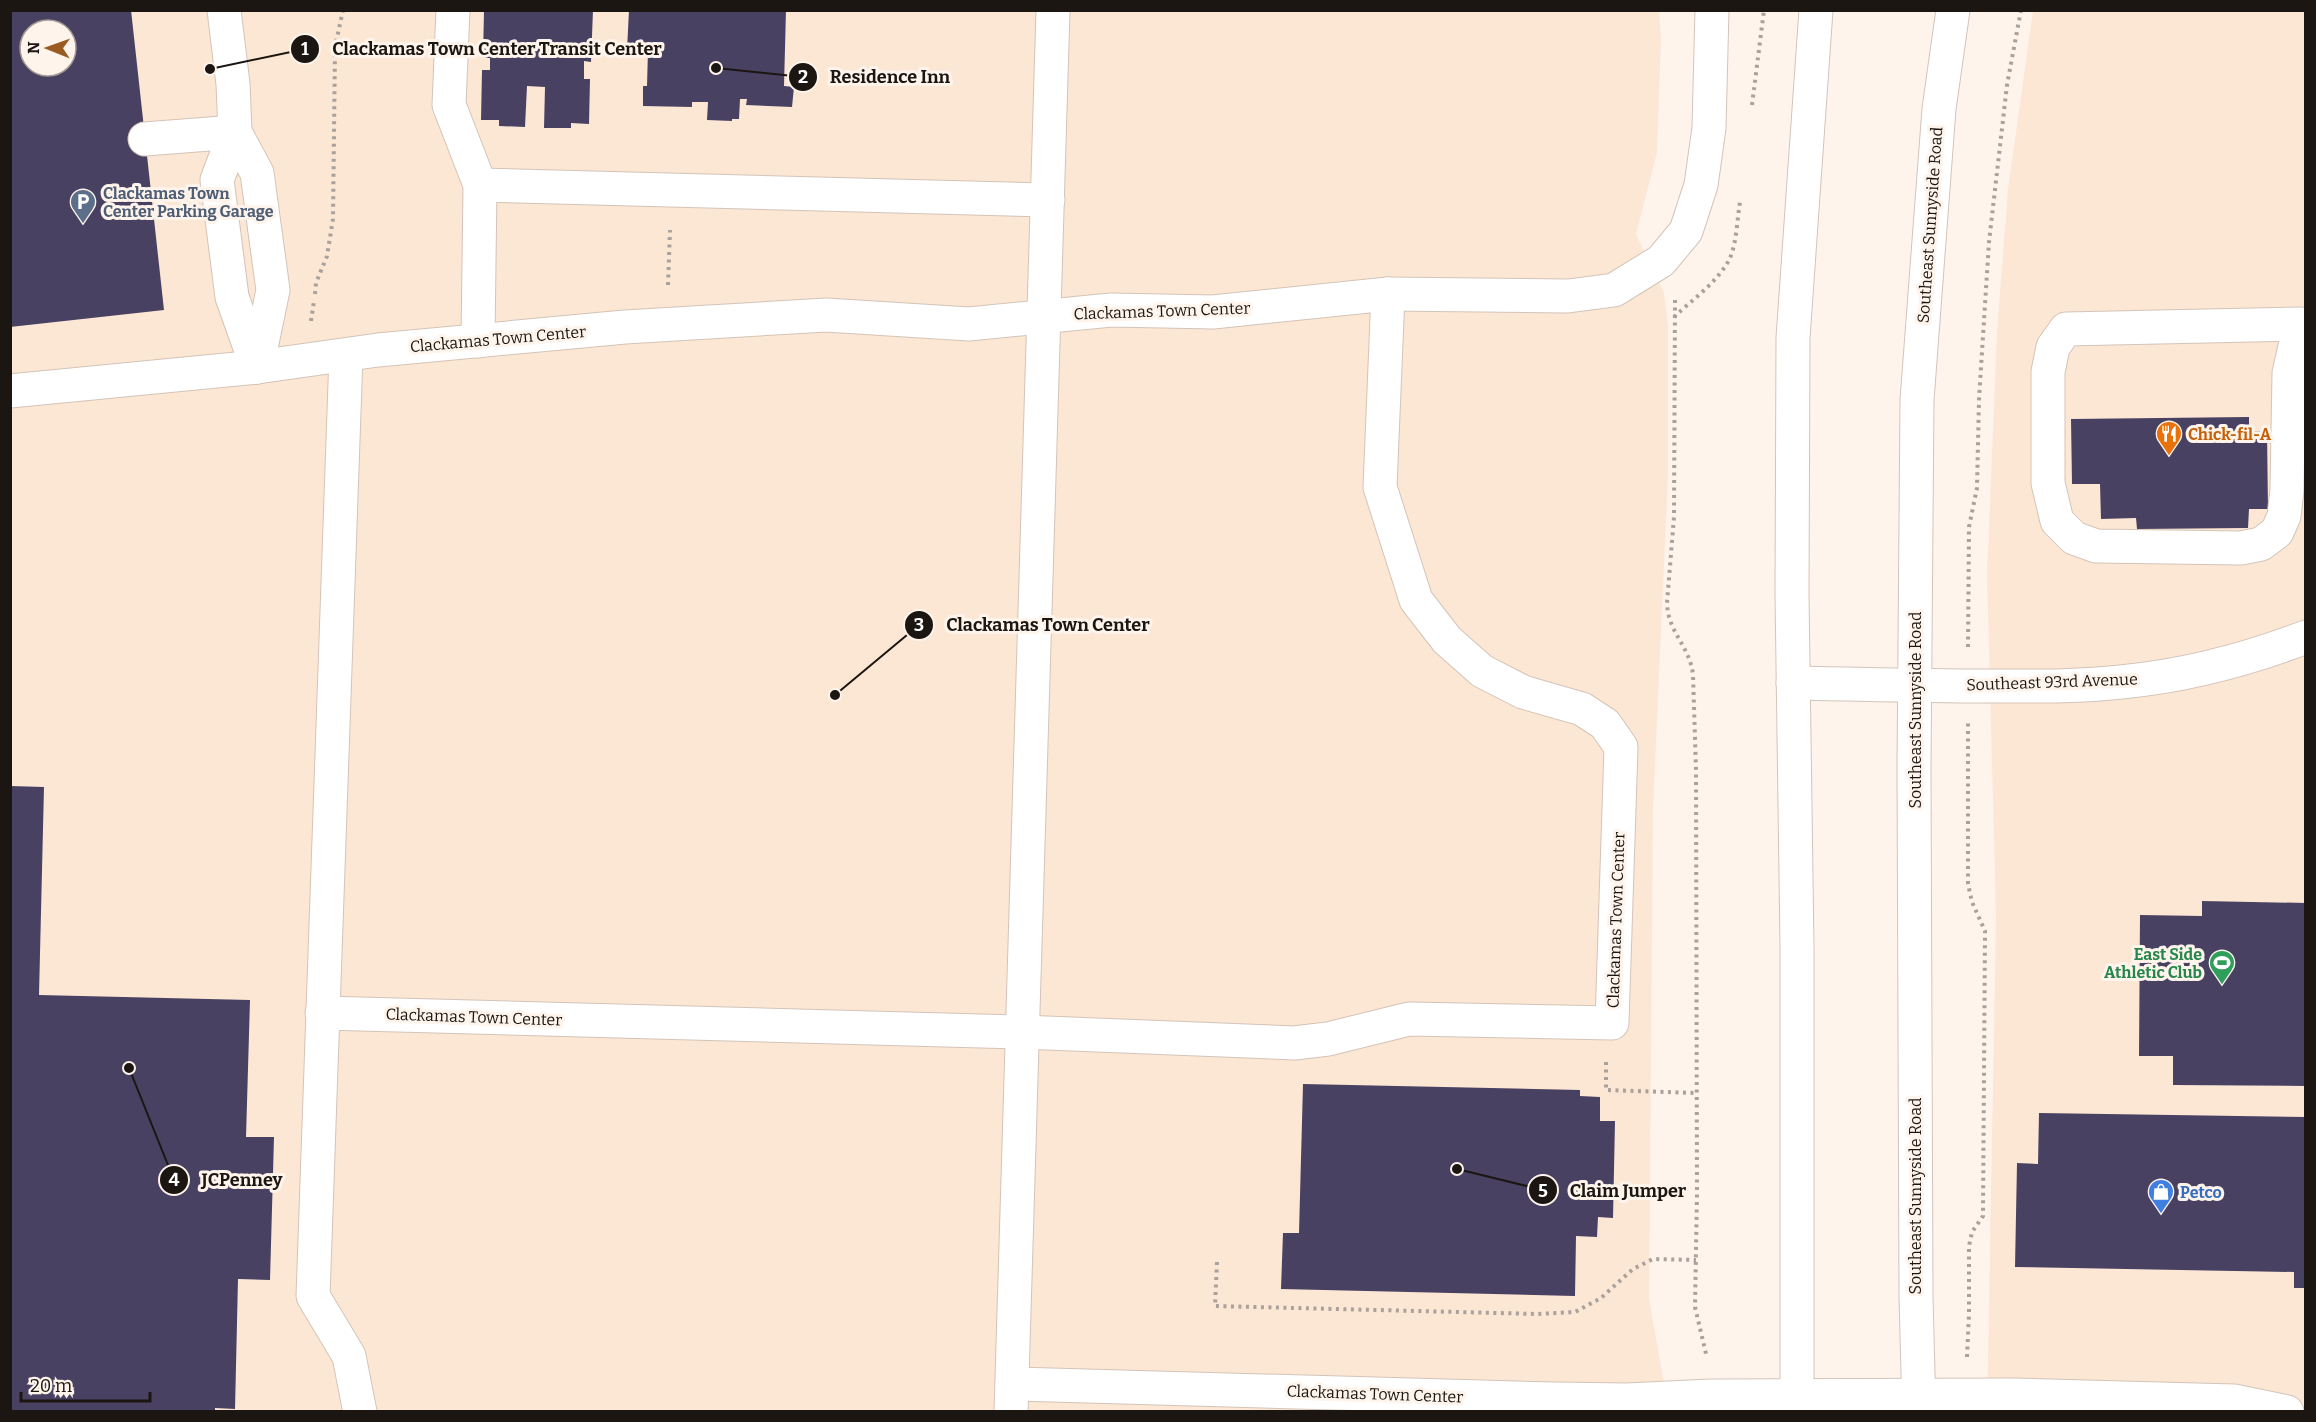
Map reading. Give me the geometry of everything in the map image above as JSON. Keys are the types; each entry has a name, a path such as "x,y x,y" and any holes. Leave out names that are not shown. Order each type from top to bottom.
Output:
{"main road":[{"path":"224,10 233,84 235,132 257,173 273,290 257,367"},
{"path":"453,10 449,105 480,185 478,341"},
{"path":"1044,316 1053,10"},
{"name":"Clackamas Town Center","path":"10,391 257,367 478,341 666,325 826,315 969,324 1111,310 1213,312 1388,294 1568,296 1614,290 1661,261 1686,231 1701,185 1709,128 1712,10"},
{"path":"1797,1404 1793,328 1816,10"},
{"name":"Southeast Sunnyside Road","path":"1918,1404 1914,686 1917,400 1939,109 1953,10"},
{"path":"145,140 235,132"},
{"path":"480,185 1048,200"},
{"name":"Clackamas Town Center","path":"322,1013 1022,1032 1294,1043 1328,1039 1409,1019 1612,1023 1621,747 1605,724 1582,709 1545,700 1502,683 1482,671 1446,640 1416,600 1380,487 1388,294"},
{"name":"Clackamas Town Center","path":"1044,316 1012,1398 1627,1400 1711,1396 1797,1404 1918,1404 1964,1395 2234,1401 2287,1412"},
{"path":"2250,327 2303,330 2289,373 2287,490 2284,516 2277,532 2261,544 2241,548 2096,546 2074,538 2056,521 2048,483 2048,372 2053,347 2066,329 2250,327"},
{"path":"346,355 313,1296 349,1356 360,1412"},
{"name":"Southeast 93rd Avenue","path":"1793,683 1914,686 2073,685 2120,682 2193,671 2234,661 2306,637"}],"path":[{"path":"306,360 316,283 327,256 333,219 334,47 343,10"},
{"path":"1977,489 1979,399 1989,242 2006,96 2021,10"},
{"path":"666,325 671,212 679,190"},
{"path":"1675,298 1674,517 1667,603 1670,623 1686,649 1693,675 1696,770 1695,1307 1707,1351"},
{"path":"1964,1395 1969,1314 1969,1246 1972,1233 1983,1216 1985,931"},
{"path":"1607,1023 1606,1090 1697,1094"},
{"path":"1217,1262 1215,1306 1538,1314 1575,1312 1601,1298 1633,1269 1653,1259 1696,1260"}],"shaded area":[{"path":"10,11 1659,11 1661,40 1657,153 1636,234 1664,293 1668,326 1668,475 1653,810 1649,1299 1669,1411 11,1411"},
{"path":"2033,11 2305,11 2305,1411 1987,1412 1996,917 1987,575 1997,332 2008,189"}],"building":[{"name":"Clackamas Town Center Parking Garage","path":"10,10 131,10 164,310 10,327"},
{"path":"484,10 593,10 591,62 584,61 584,79 590,79 589,124 571,123 571,128 544,128 545,87 527,86 525,127 499,126 499,120 481,120 482,70 490,70 490,58 483,58"},
{"path":"629,10 786,10 784,86 794,87 792,107 746,105 747,99 740,99 739,119 732,119 732,121 707,120 708,102 692,102 692,107 643,106 643,86 647,86 648,50 627,50"},
{"name":"Chick-fil-A","path":"2249,417 2249,431 2267,431 2268,509 2249,509 2248,528 2137,529 2136,518 2101,519 2100,484 2072,484 2071,419"},
{"path":"10,786 44,787 39,995 250,1000 246,1137 274,1137 270,1280 238,1279 235,1409 215,1408 215,1412 10,1412"},
{"name":"East Side Athletic Club","path":"2202,901 2306,903 2306,1086 2173,1085 2173,1056 2139,1056 2140,915 2202,916"},
{"path":"1303,1084 1580,1090 1580,1096 1600,1097 1600,1121 1615,1121 1613,1218 1598,1217 1597,1237 1576,1236 1575,1296 1281,1289 1283,1233 1299,1233"},
{"name":"Petco","path":"2039,1113 2306,1117 2306,1288 2294,1288 2294,1272 2015,1267 2017,1163 2038,1164"}],"place":[{"name":"Residence Inn","path":"716,68"},
{"name":"Clackamas Town Center Transit Center","path":"210,69"},
{"name":"Clackamas Town Center Parking Garage","path":"83,225"},
{"name":"Chick-fil-A","path":"2169,457"},
{"name":"Clackamas Town Center","path":"835,695"},
{"name":"East Side Athletic Club","path":"2222,986"},
{"name":"JCPenney","path":"129,1068"},
{"name":"Claim Jumper","path":"1457,1169"},
{"name":"Petco","path":"2161,1215"}]}
